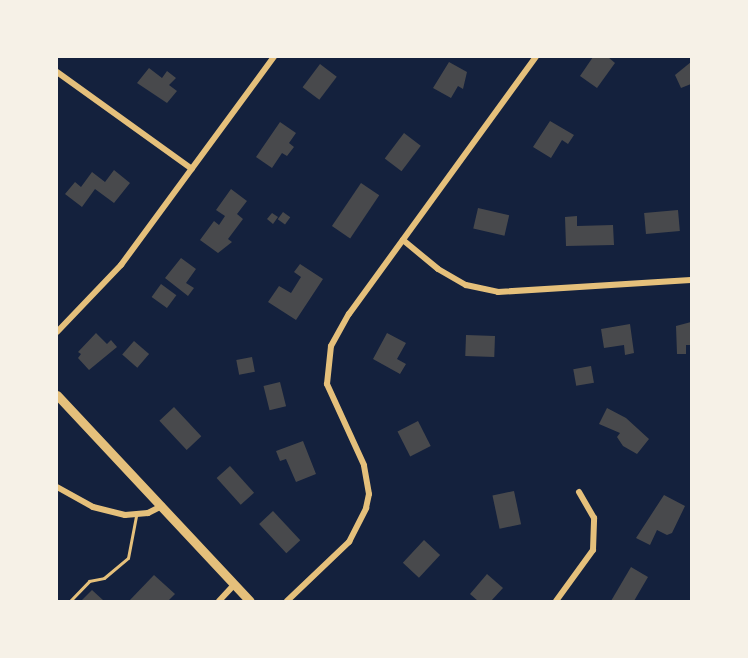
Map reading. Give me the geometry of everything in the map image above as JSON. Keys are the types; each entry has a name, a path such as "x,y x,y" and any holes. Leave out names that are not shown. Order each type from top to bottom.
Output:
{"main road":[{"path":"57,395 249,601"}],"street":[{"path":"57,332 121,265 274,57"},
{"path":"287,601 349,542 362,522 369,494 367,479 352,438 331,397 327,358 344,322 537,57"},
{"path":"57,72 192,169"},
{"path":"403,240 438,269 466,285 498,292 691,280"},
{"path":"57,487 93,507 137,514 162,506"},
{"path":"556,601 593,550 594,518 579,492"},
{"path":"219,601 234,585"}],"lane":[{"path":"70,601 90,581 104,579 128,558 137,514"}],"building":[{"path":"593,57 608,57 615,63 597,88 580,76"},
{"path":"449,62 467,72 463,89 458,86 451,98 433,88"},
{"path":"691,62 691,84 681,88 675,75"},
{"path":"320,64 337,77 319,100 303,87"},
{"path":"149,68 162,78 167,71 176,78 169,85 177,91 167,103 137,83"},
{"path":"550,121 574,135 568,144 562,140 551,158 533,147"},
{"path":"280,122 296,133 289,143 294,147 287,156 282,153 272,168 256,157"},
{"path":"404,133 421,146 402,171 385,159"},
{"path":"114,170 130,183 114,203 95,189 82,207 65,194 75,182 81,187 92,172 105,182"},
{"path":"361,183 379,195 350,238 332,226"},
{"path":"231,189 247,201 237,214 243,219 228,239 232,242 218,253 200,240 214,221 219,225 225,216 216,210"},
{"path":"478,208 509,215 504,236 473,228"},
{"path":"678,210 680,231 646,234 644,213"},
{"path":"283,212 290,217 285,225 278,219"},
{"path":"272,213 278,217 273,224 267,219"},
{"path":"577,216 577,226 613,225 614,245 566,246 565,217"},
{"path":"181,258 196,269 186,283 194,288 188,296 165,278"},
{"path":"300,264 323,279 296,320 268,302 279,286 291,293 301,277 294,272"},
{"path":"161,284 176,295 167,308 152,297"},
{"path":"691,322 691,345 686,345 686,354 677,354 676,326"},
{"path":"630,324 634,353 625,355 624,345 604,348 601,329"},
{"path":"96,333 107,344 111,340 117,347 89,370 78,358 81,354 78,352"},
{"path":"387,333 406,343 397,359 406,364 400,374 373,359"},
{"path":"466,335 495,336 494,357 465,356"},
{"path":"134,341 149,354 137,368 122,355"},
{"path":"252,357 255,372 239,375 236,360"},
{"path":"591,366 594,383 576,386 573,369"},
{"path":"280,382 286,406 270,410 264,386"},
{"path":"174,407 201,436 187,450 159,421"},
{"path":"607,408 626,418 649,439 637,454 623,446 617,437 620,433 599,424"},
{"path":"418,421 431,446 410,456 398,431"},
{"path":"303,441 316,474 296,482 286,459 280,461 276,451"},
{"path":"230,466 254,493 241,505 217,478"},
{"path":"514,491 521,524 500,529 492,496"},
{"path":"664,495 685,506 672,533 667,535 657,530 650,545 636,538"},
{"path":"273,511 300,540 286,553 259,524"},
{"path":"424,540 440,555 419,578 403,563"},
{"path":"631,567 648,577 634,601 611,601"},
{"path":"487,574 503,588 491,601 478,601 470,594"},
{"path":"154,575 175,594 168,601 129,601"},
{"path":"92,590 104,601 81,601"}]}
